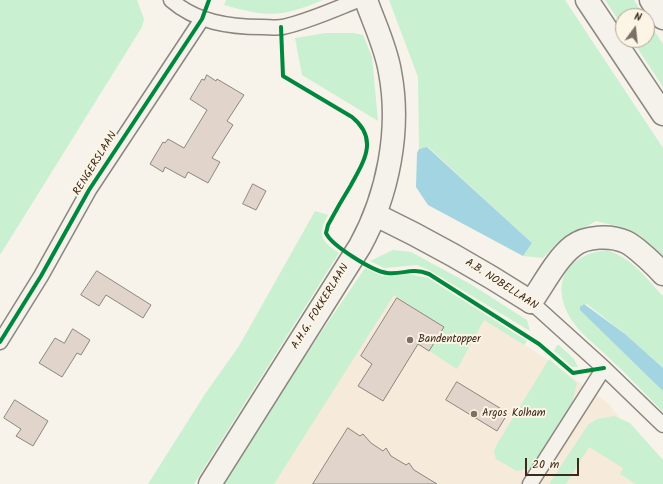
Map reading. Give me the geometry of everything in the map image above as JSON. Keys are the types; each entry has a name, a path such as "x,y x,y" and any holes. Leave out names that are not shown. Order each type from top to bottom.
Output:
{"main road":[{"name":"A.H.G. FOKKERLAAN","path":"210,484 360,246 376,215 385,183 391,146 393,100 390,72 366,0"},
{"path":"586,0 663,114"},
{"path":"651,0 663,18"},
{"name":"A.B. NOBELLAAN","path":"376,215 435,244 477,267 531,302"},
{"path":"531,302 560,260 573,246 583,241 596,238 611,238 627,242 663,274"}],"street":[{"path":"171,0 178,7 202,19 234,27 281,27 313,19 358,0"},
{"name":"RENGERSLAAN","path":"0,342 42,276 89,190 202,19"},
{"name":"A.B. NOBELLAAN","path":"531,302 604,368 663,426"},
{"path":"530,484 604,368"}],"shaded area":[{"path":"399,278 431,282 558,367 609,404 663,475 663,484 267,484"}],"green space":[{"path":"0,0 137,0 144,19 142,27 0,255"},
{"path":"226,0 323,0 296,10 274,14 252,12 224,5"},
{"path":"389,0 565,0 663,148 663,260 641,236 625,228 596,221 556,244 543,258 523,256 532,243 428,147 419,149 418,77"},
{"path":"605,0 634,0 639,8 615,8 615,15"},
{"path":"655,32 663,44 663,87 637,48 655,48"},
{"path":"326,33 354,33 363,35 372,57 378,121 302,75 295,38"},
{"path":"315,211 328,215 323,228 323,237 328,245 339,253 194,484 148,484 205,394 239,346"},
{"path":"393,250 411,252 472,285 527,320 530,331 429,270 417,265 384,268 370,261"},
{"path":"607,250 624,258 644,275 663,296 663,368 625,334 587,304 582,305 663,391 663,412 577,327 569,316 564,303 562,291 563,280 573,263 582,257"},
{"path":"365,268 382,276 408,274 428,278 527,341 524,345 484,320 457,369 429,351 444,327 394,295 274,484 221,484 275,400"},
{"path":"557,345 559,345 574,359 578,367 572,367 554,351"},
{"path":"549,359 577,383 572,404 531,468 517,471 496,459 494,451"},
{"path":"614,416 630,423 663,460 663,484 636,484 620,474 623,468 589,447 566,484 549,484 588,425 597,419"}],"water":[{"path":"427,147 532,243 523,256 428,205 416,187 417,153 419,149"},
{"path":"584,304 625,334 663,368 663,391 580,310 580,307"}],"building":[{"path":"207,75 216,81 217,79 244,95 227,121 233,125 212,158 220,162 208,183 188,172 185,178 165,167 163,172 150,164 163,142 165,143 168,139 184,148 207,110 190,99 202,79 204,80"},
{"path":"253,184 266,191 256,210 243,204"},
{"path":"97,271 151,305 143,318 106,295 99,306 81,295"},
{"path":"397,298 444,327 429,351 418,344 383,401 358,386 372,364 361,356"},
{"path":"73,329 90,340 81,355 77,353 62,377 39,363 55,338 64,343"},
{"path":"457,382 508,413 497,431 446,400"},
{"path":"15,400 48,421 33,446 16,436 21,429 4,418"},
{"path":"348,428 360,436 363,434 371,443 383,451 386,448 391,456 406,465 409,463 414,470 437,484 313,484"}],"cycle path":[{"path":"0,342 41,276 89,190 202,19 209,0"},
{"path":"281,27 283,76 352,117 360,125 367,142 364,159 328,225 326,233 329,238 362,263 380,271 387,273 417,271 429,274 539,344 573,373 604,368"}],"place":[{"name":"Bandentopper","path":"410,340"},
{"name":"Argos Kolham","path":"474,414"}]}
